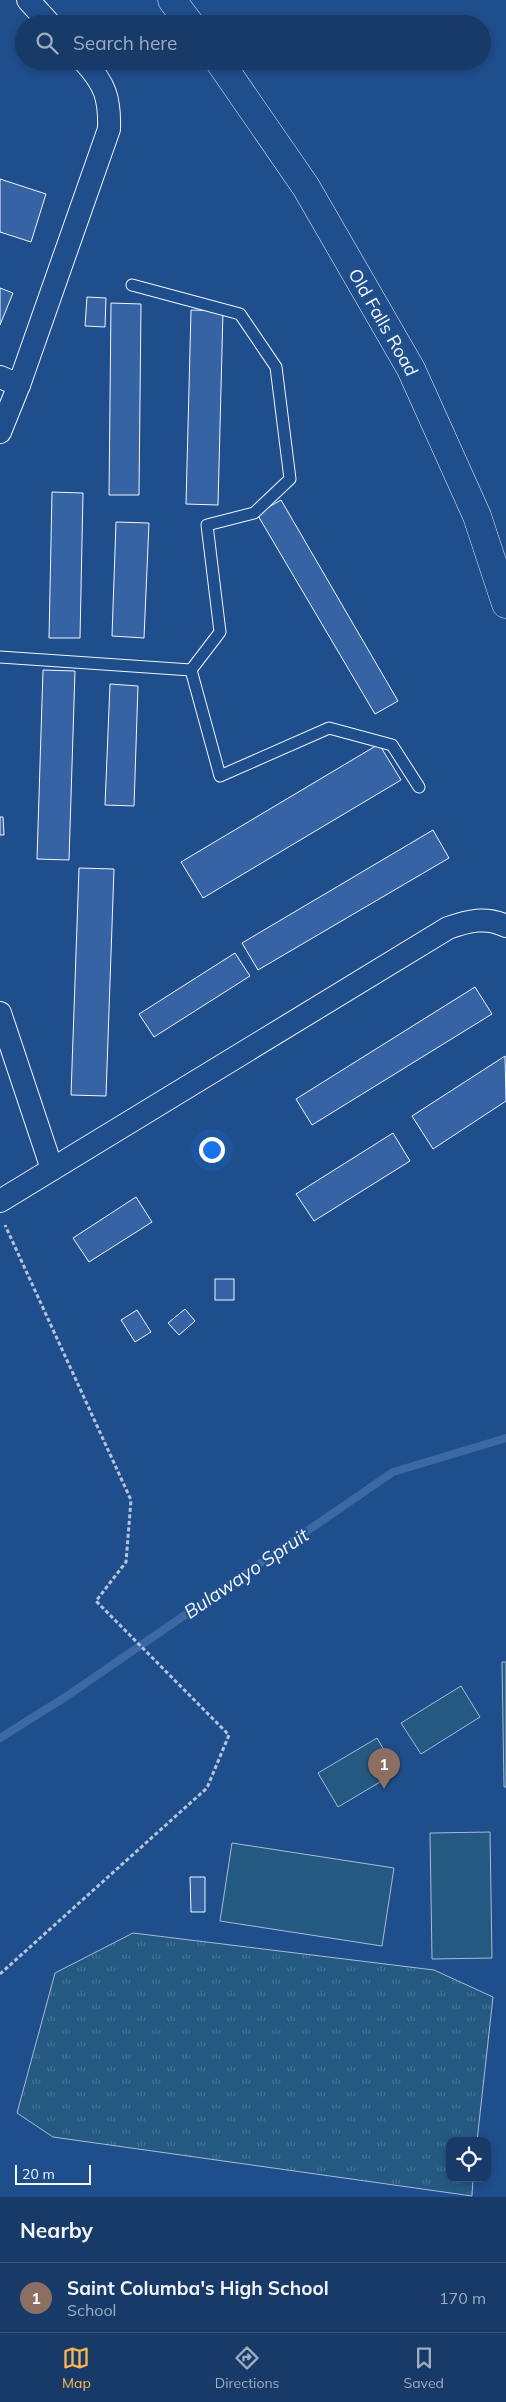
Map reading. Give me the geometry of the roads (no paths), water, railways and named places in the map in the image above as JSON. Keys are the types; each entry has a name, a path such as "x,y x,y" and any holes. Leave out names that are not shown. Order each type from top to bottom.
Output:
{"street":[{"path":"28,0 42,15"},
{"path":"172,0 183,15"},
{"path":"0,432 10,381 109,129 108,98 101,82 91,70"},
{"name":"Old Falls Road","path":"225,70 306,187 411,369 477,516 506,604"},
{"path":"0,1201 448,928 469,921 487,919 506,926"},
{"path":"0,1013 52,1169"}],"lane":[{"path":"132,285 240,314 276,367 290,479 254,513 207,525 220,632 191,670"},
{"path":"0,657 191,670"},
{"path":"191,670 220,776 329,728 392,744 420,787"}],"waterway":[{"name":"Bulawayo Spruit","path":"0,1738 67,1696 393,1472 506,1438"}],"place":[{"name":"Saint Columba's High School","path":"384,1789"}]}
